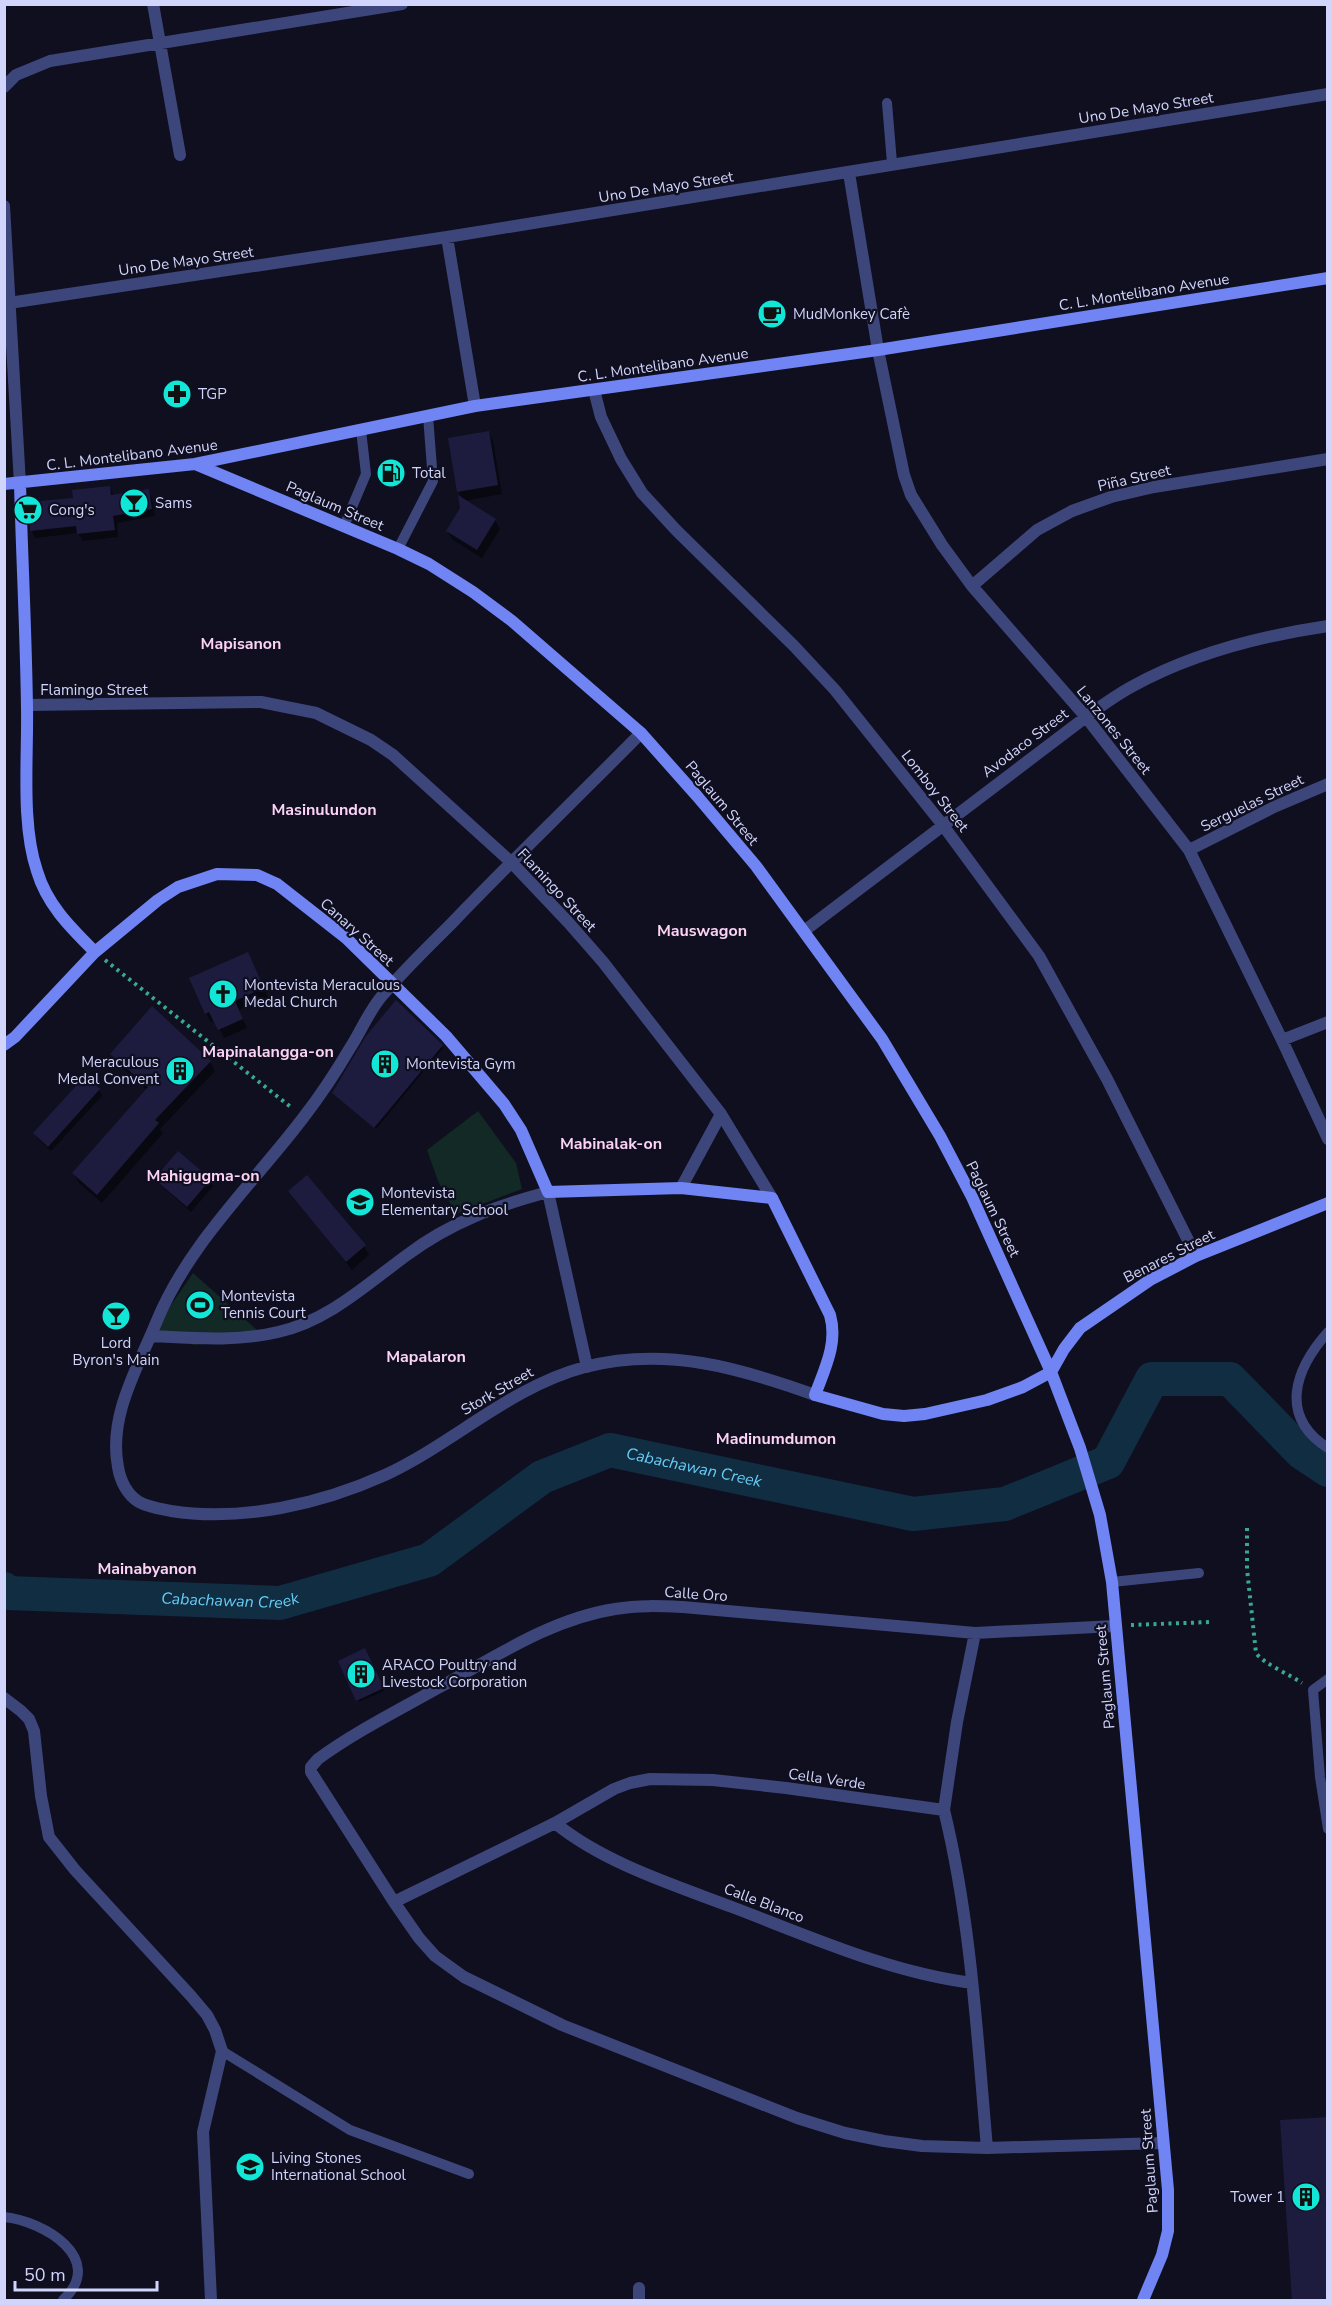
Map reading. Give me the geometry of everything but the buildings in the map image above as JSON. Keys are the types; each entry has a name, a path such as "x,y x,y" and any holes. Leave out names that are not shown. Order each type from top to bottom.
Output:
{"street":[{"path":"153,4 180,155"},
{"path":"4,87 16,75 50,61 402,4"},
{"name":"Uno De Mayo Street","path":"9,303 447,237 1328,94"},
{"name":"Lanzones Street","path":"849,173 878,350 903,475 911,495 942,545 972,586 1086,717 1190,850 1328,1139"},
{"path":"4,206 20,484 28,824 35,866 55,909 95,952"},
{"path":"447,237 475,406"},
{"name":"C. L. Montelibano Avenue","path":"4,484 195,464 475,406 878,350 1328,278"},
{"name":"Lomboy Street","path":"594,390 602,417 616,449 642,493 835,690 942,824 1040,957 1107,1079 1197,1256"},
{"name":"Piña Street","path":"972,586 1037,530 1081,507 1154,487 1328,459"},
{"name":"Paglaum Street","path":"195,464 429,564 473,592 512,621 641,733 741,848 882,1039 940,1136 972,1197 1051,1372 1080,1448 1100,1515 1112,1582 1168,2190 1168,2231 1162,2255 1143,2301"},
{"name":"Avodaco Street","path":"804,931 942,824 1086,717 1132,687 1178,665 1229,647 1288,632 1328,626"},
{"name":"Flamingo Street","path":"27,705 261,702 316,713 353,729 393,755 510,862 603,962 721,1114 772,1198 830,1315 833,1325 831,1352 815,1395"},
{"name":"Stork Street","path":"641,733 510,862 393,984 371,1010 340,1065 304,1117 193,1253 165,1302 132,1373 119,1421 116,1446 118,1470 127,1491 140,1503 191,1514 259,1511 293,1505 358,1486 416,1459 481,1416 533,1386 587,1367 617,1360 682,1359 713,1363 756,1374 815,1395 883,1414 904,1416 925,1414 987,1400 1023,1387 1051,1372"},
{"name":"Serguelas Street","path":"1190,850 1274,807 1328,784"},
{"name":"Canary Street","path":"4,1045 15,1037 95,952 158,900 178,887 217,874 257,875 277,884 346,938 446,1036 504,1104 521,1130 548,1192 587,1367"},
{"path":"1282,1040 1328,1022"},
{"path":"681,1188 721,1114"},
{"path":"151,1336 233,1338 280,1332 318,1317 361,1292 408,1254 457,1223 502,1204 548,1192 681,1188 772,1198"},
{"name":"Benares Street","path":"1051,1372 1064,1349 1080,1328 1150,1280 1197,1256 1328,1203"},
{"name":"Calle Oro","path":"394,1902 311,1772 314,1762 375,1722 545,1630 613,1609 646,1606 683,1607 975,1633 1115,1626"},
{"path":"975,1633 957,1722 944,1810 954,1852 972,1983 987,2148"},
{"path":"4,1698 29,1719 34,1731 41,1796 49,1837 75,1870 191,1996 211,2022 222,2051 203,2132 212,2301"},
{"name":"Cella Verde","path":"394,1902 555,1823 614,1789 650,1779 713,1780 944,1810"},
{"name":"Calle Blanco","path":"555,1823 584,1844 623,1863 859,1956 940,1978 972,1983"},
{"path":"394,1902 427,1947 464,1977 583,2034 751,2100 845,2133 922,2146 987,2148 1163,2143"}],"lane":[{"path":"887,103 892,163"},
{"path":"398,549 433,481 428,416"},
{"path":"344,526 366,474 361,430"},
{"path":"1328,1332 1307,1361 1295,1391 1300,1418 1307,1430 1328,1448"},
{"path":"1112,1582 1199,1573"},
{"path":"1328,1679 1313,1690 1320,1777 1328,1829"},
{"path":"222,2051 350,2130 469,2174"},
{"path":"4,2217 43,2227 64,2242 78,2269 74,2290 63,2301"}],"path":[{"path":"95,952 304,1117"},
{"path":"1248,1528 1247,1569 1256,1653 1261,1660 1281,1669 1313,1690"},
{"path":"1115,1626 1211,1622"}],"green space":[{"path":"478,1111 516,1163 522,1189 456,1214 438,1181 427,1150"},
{"name":"Montevista Tennis Court","path":"193,1273 266,1338 195,1345 150,1336"}],"waterway":[{"name":"Cabachawan Creek","path":"4,1589 8,1593 280,1603 429,1560 542,1477 610,1450 913,1514 1005,1504 1108,1462 1152,1379 1230,1379 1301,1452 1328,1470"}],"place":[{"name":"MudMonkey Cafè","path":"772,314"},
{"name":"TGP","path":"177,394"},
{"name":"Total","path":"391,473"},
{"name":"Sams","path":"134,503"},
{"name":"Cong's","path":"28,510"},
{"name":"Montevista Meraculous Medal Church","path":"223,994"},
{"name":"Montevista Gym","path":"385,1064"},
{"name":"Meraculous Medal Convent","path":"180,1071"},
{"name":"Montevista Elementary School","path":"360,1202"},
{"name":"Montevista Tennis Court","path":"200,1305"},
{"name":"Lord Byron's Main","path":"116,1316"},
{"name":"ARACO Poultry and Livestock Corporation","path":"361,1674"},
{"name":"Living Stones International School","path":"250,2167"},
{"name":"Tower 1","path":"1306,2197"}],"district":[{"name":"Mapisanon","path":"241,644"},
{"name":"Masinulundon","path":"324,810"},
{"name":"Mauswagon","path":"702,931"},
{"name":"Mapinalangga-on","path":"268,1052"},
{"name":"Mabinalak-on","path":"611,1144"},
{"name":"Mahigugma-on","path":"203,1176"},
{"name":"Mapalaron","path":"426,1357"},
{"name":"Madinumdumon","path":"776,1439"},
{"name":"Mainabyanon","path":"147,1569"}]}
